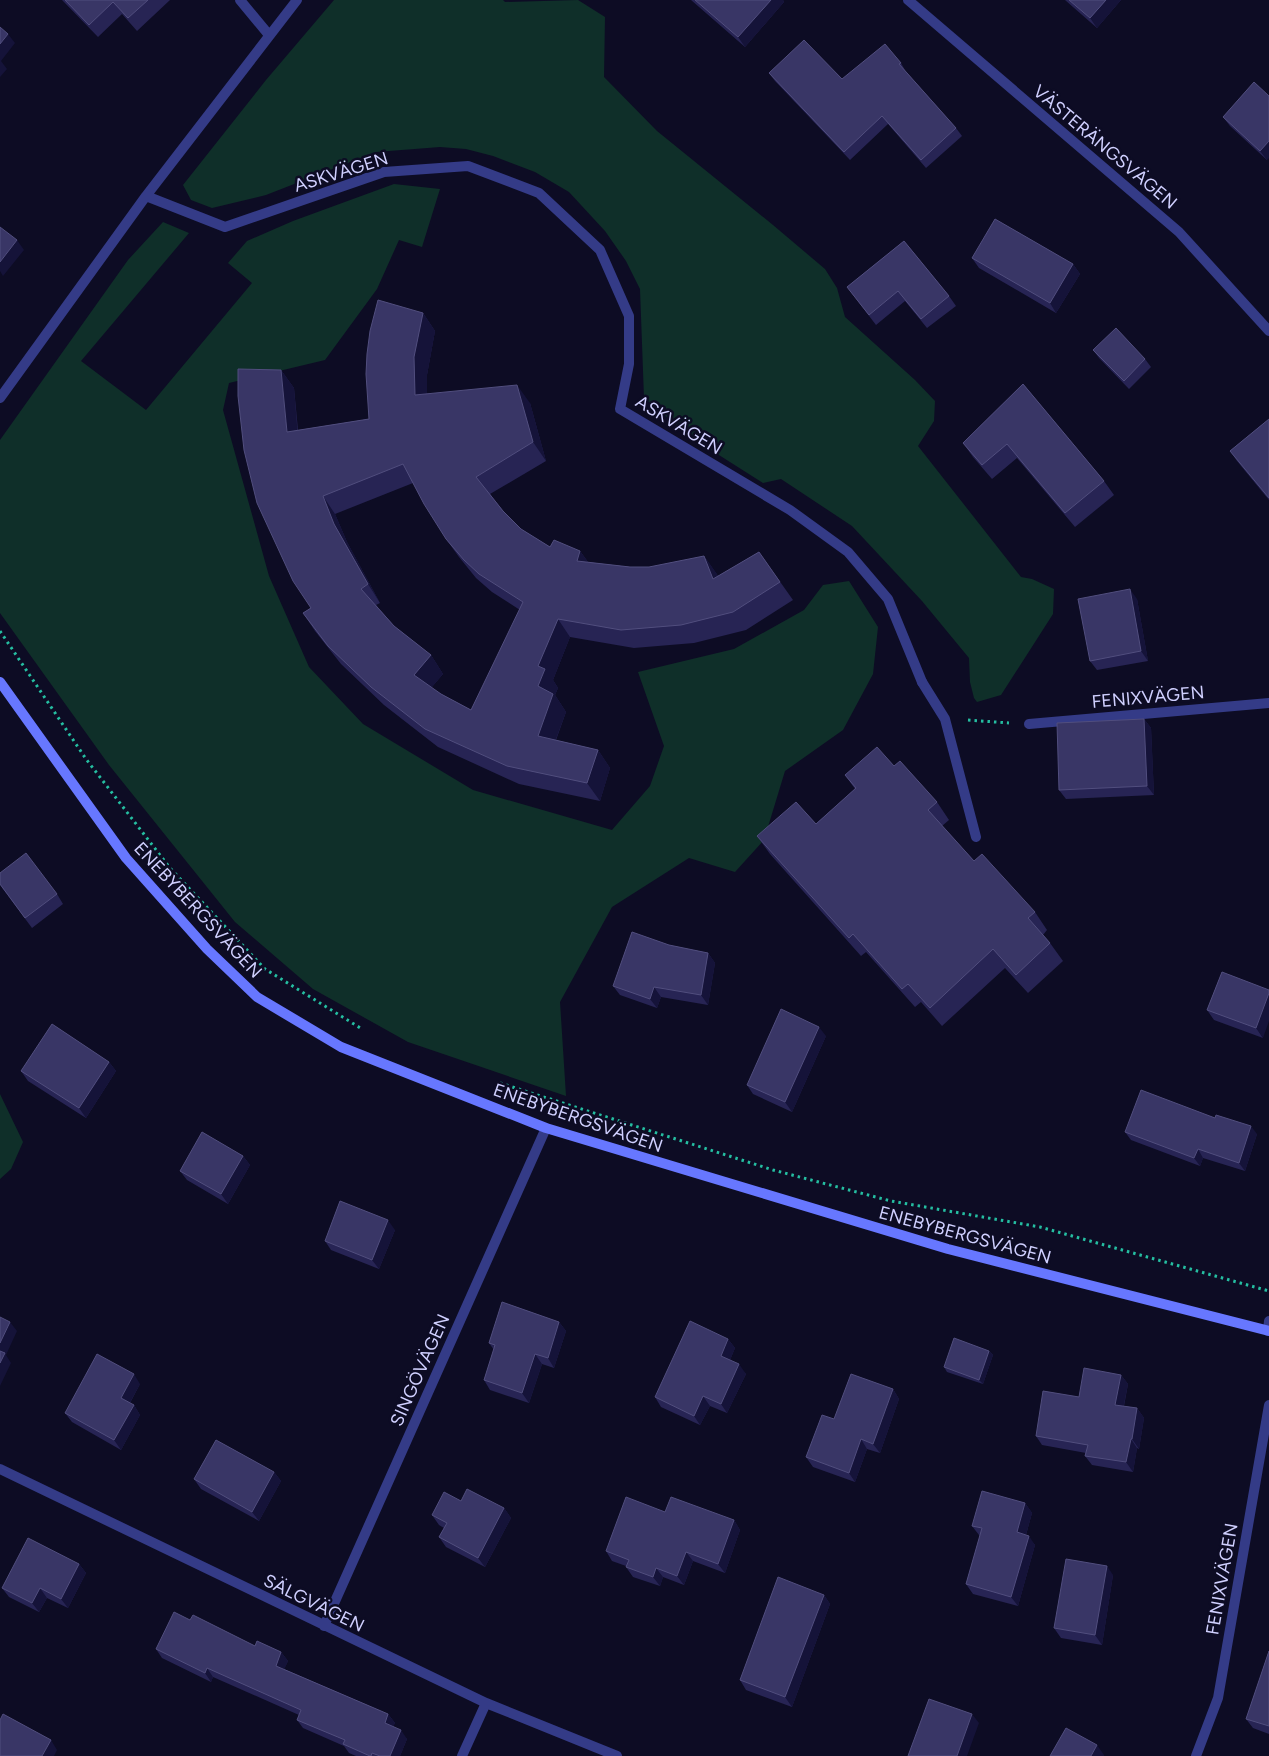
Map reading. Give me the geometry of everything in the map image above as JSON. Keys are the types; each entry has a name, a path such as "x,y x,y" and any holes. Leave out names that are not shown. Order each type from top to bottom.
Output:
{"main road":[{"name":"ENEBYBERGSVÄGEN","path":"0,682 126,858 207,949 257,997 341,1047 546,1128 948,1250 1269,1328"}],"street":[{"path":"240,0 269,35"},
{"path":"0,398 146,196 297,0"},
{"name":"VÄSTERÄNGSVÄGEN","path":"908,0 1179,232 1269,331"},
{"name":"ASKVÄGEN","path":"146,196 225,227 384,172 468,166 539,193 600,250 629,316 630,364 620,409 790,510 848,552 888,599 922,682 945,719"},
{"name":"FENIXVÄGEN","path":"1029,724 1269,703"},
{"path":"945,719 976,836"},
{"name":"SINGÖVÄGEN","path":"324,1626 546,1128"},
{"name":"FENIXVÄGEN","path":"1196,1756 1218,1698 1269,1405"},
{"name":"SÄLGVÄGEN","path":"0,1469 486,1704 617,1756"},
{"path":"462,1756 486,1704"}],"path":[{"path":"0,631 86,759 170,868 265,969 364,1030"},
{"path":"945,719 1029,724"},
{"path":"491,1080 773,1170 891,1201 1040,1227 1269,1292"}],"green space":[{"path":"334,0 503,0 505,2 578,0 605,17 604,77 657,131 825,269 837,288 845,317 915,380 935,401 934,421 918,446 1021,577 1032,579 1054,589 1053,614 1001,695 977,702 974,698 970,682 969,658 922,601 852,526 781,479 763,483 689,436 644,398 640,289 626,261 605,231 569,192 535,172 493,156 466,149 440,147 376,152 266,195 212,208 191,200 183,185 266,80"},
{"path":"394,184 440,189 422,247 399,240 377,289 325,360 229,383 223,410 269,576 309,667 363,724 473,790 612,830 650,786 664,746 638,672 734,649 804,610 823,585 849,581 878,627 873,674 843,730 785,771 764,840 735,872 689,858 612,907 560,1002 566,1096 408,1042 313,989 235,922 109,765 0,613 0,440 128,260 163,222 189,233 81,361 146,410 252,283 228,263 247,241 293,221"},
{"path":"0,1094 23,1142 11,1169 0,1179"}],"building":[{"path":"65,0 148,0 128,18 113,2 89,25"},
{"path":"695,0 771,0 738,37"},
{"path":"1069,0 1106,0 1090,18"},
{"path":"0,27 8,34 0,44"},
{"path":"804,40 842,79 885,44 901,63 899,64 956,128 921,160 882,116 844,152 769,73"},
{"path":"1254,82 1269,96 1269,141 1260,151 1223,117"},
{"path":"995,219 1073,264 1050,303 972,258"},
{"path":"0,227 17,240 0,262"},
{"path":"904,241 949,296 921,319 898,291 869,315 847,287"},
{"path":"378,300 423,313 414,357 415,395 517,385 533,442 476,477 503,511 521,529 550,547 554,540 580,551 577,561 630,567 649,567 704,556 713,579 759,552 780,582 733,612 681,625 621,630 558,619 538,666 545,669 538,686 553,694 538,736 598,750 587,783 507,766 425,729 371,687 328,646 303,613 311,608 293,581 257,503 244,450 238,396 238,369 281,370 287,432 369,419 366,374 370,331","holes":["403,464 424,504 446,539 464,560 479,574 523,602 471,710 441,694 414,675 431,655 394,626 361,589 368,584 334,524 323,496"]},
{"path":"1116,328 1145,359 1124,381 1093,350"},
{"path":"1023,384 1104,481 1065,513 1007,444 982,465 963,443"},
{"path":"1269,419 1269,498 1230,451"},
{"path":"1130,589 1141,651 1090,661 1078,599"},
{"path":"1144,719 1147,786 1059,790 1057,723"},
{"path":"877,747 894,766 900,761 937,802 928,810 974,861 982,854 1035,912 1028,918 1050,943 1016,975 993,949 930,1008 908,984 902,989 853,934 849,938 757,836 796,802 816,824 856,788 845,775"},
{"path":"26,853 57,894 25,918 0,884 0,873"},
{"path":"632,932 669,945 708,953 701,995 654,987 650,999 613,986"},
{"path":"1222,972 1269,990 1256,1028 1207,1010"},
{"path":"781,1009 819,1027 785,1102 747,1085"},
{"path":"52,1024 109,1062 79,1108 21,1071"},
{"path":"1141,1090 1215,1118 1216,1115 1251,1126 1239,1163 1198,1149 1194,1158 1125,1132"},
{"path":"202,1132 243,1156 221,1194 180,1171"},
{"path":"340,1201 388,1220 372,1260 325,1241"},
{"path":"502,1302 559,1322 548,1358 535,1354 522,1393 484,1380 495,1345 489,1343"},
{"path":"0,1317 10,1322 0,1343"},
{"path":"690,1321 728,1339 721,1356 739,1364 721,1404 703,1396 694,1416 655,1397"},
{"path":"954,1338 989,1351 979,1380 944,1367"},
{"path":"0,1351 5,1353 0,1363"},
{"path":"97,1354 134,1374 121,1398 134,1405 114,1440 65,1413"},
{"path":"1084,1368 1121,1375 1115,1405 1137,1408 1126,1462 1085,1456 1088,1445 1036,1436 1043,1391 1079,1397"},
{"path":"851,1374 893,1389 873,1444 861,1439 849,1473 806,1457 822,1415 834,1419"},
{"path":"216,1440 274,1472 252,1512 194,1479"},
{"path":"467,1489 504,1508 478,1558 439,1537 447,1523 432,1515 444,1492 461,1501"},
{"path":"982,1491 1025,1503 1017,1532 1029,1536 1011,1597 966,1584 982,1528 972,1526"},
{"path":"626,1497 665,1512 671,1497 734,1520 718,1564 686,1552 677,1576 656,1568 653,1577 626,1567 629,1560 606,1551"},
{"path":"28,1538 79,1564 61,1599 40,1588 32,1603 2,1588"},
{"path":"1066,1559 1107,1566 1095,1635 1054,1628"},
{"path":"778,1577 824,1595 785,1697 740,1680"},
{"path":"174,1612 190,1620 193,1615 255,1646 257,1641 281,1652 276,1666 388,1714 385,1723 401,1730 390,1756 380,1756 372,1753 370,1756 343,1744 345,1740 297,1720 301,1710 207,1668 205,1673 156,1649"},
{"path":"1269,1651 1269,1726 1246,1719"},
{"path":"929,1699 972,1714 957,1756 908,1756"},
{"path":"3,1714 51,1740 42,1756 0,1756 0,1720"},
{"path":"1066,1728 1097,1745 1091,1756 1050,1756"}]}
